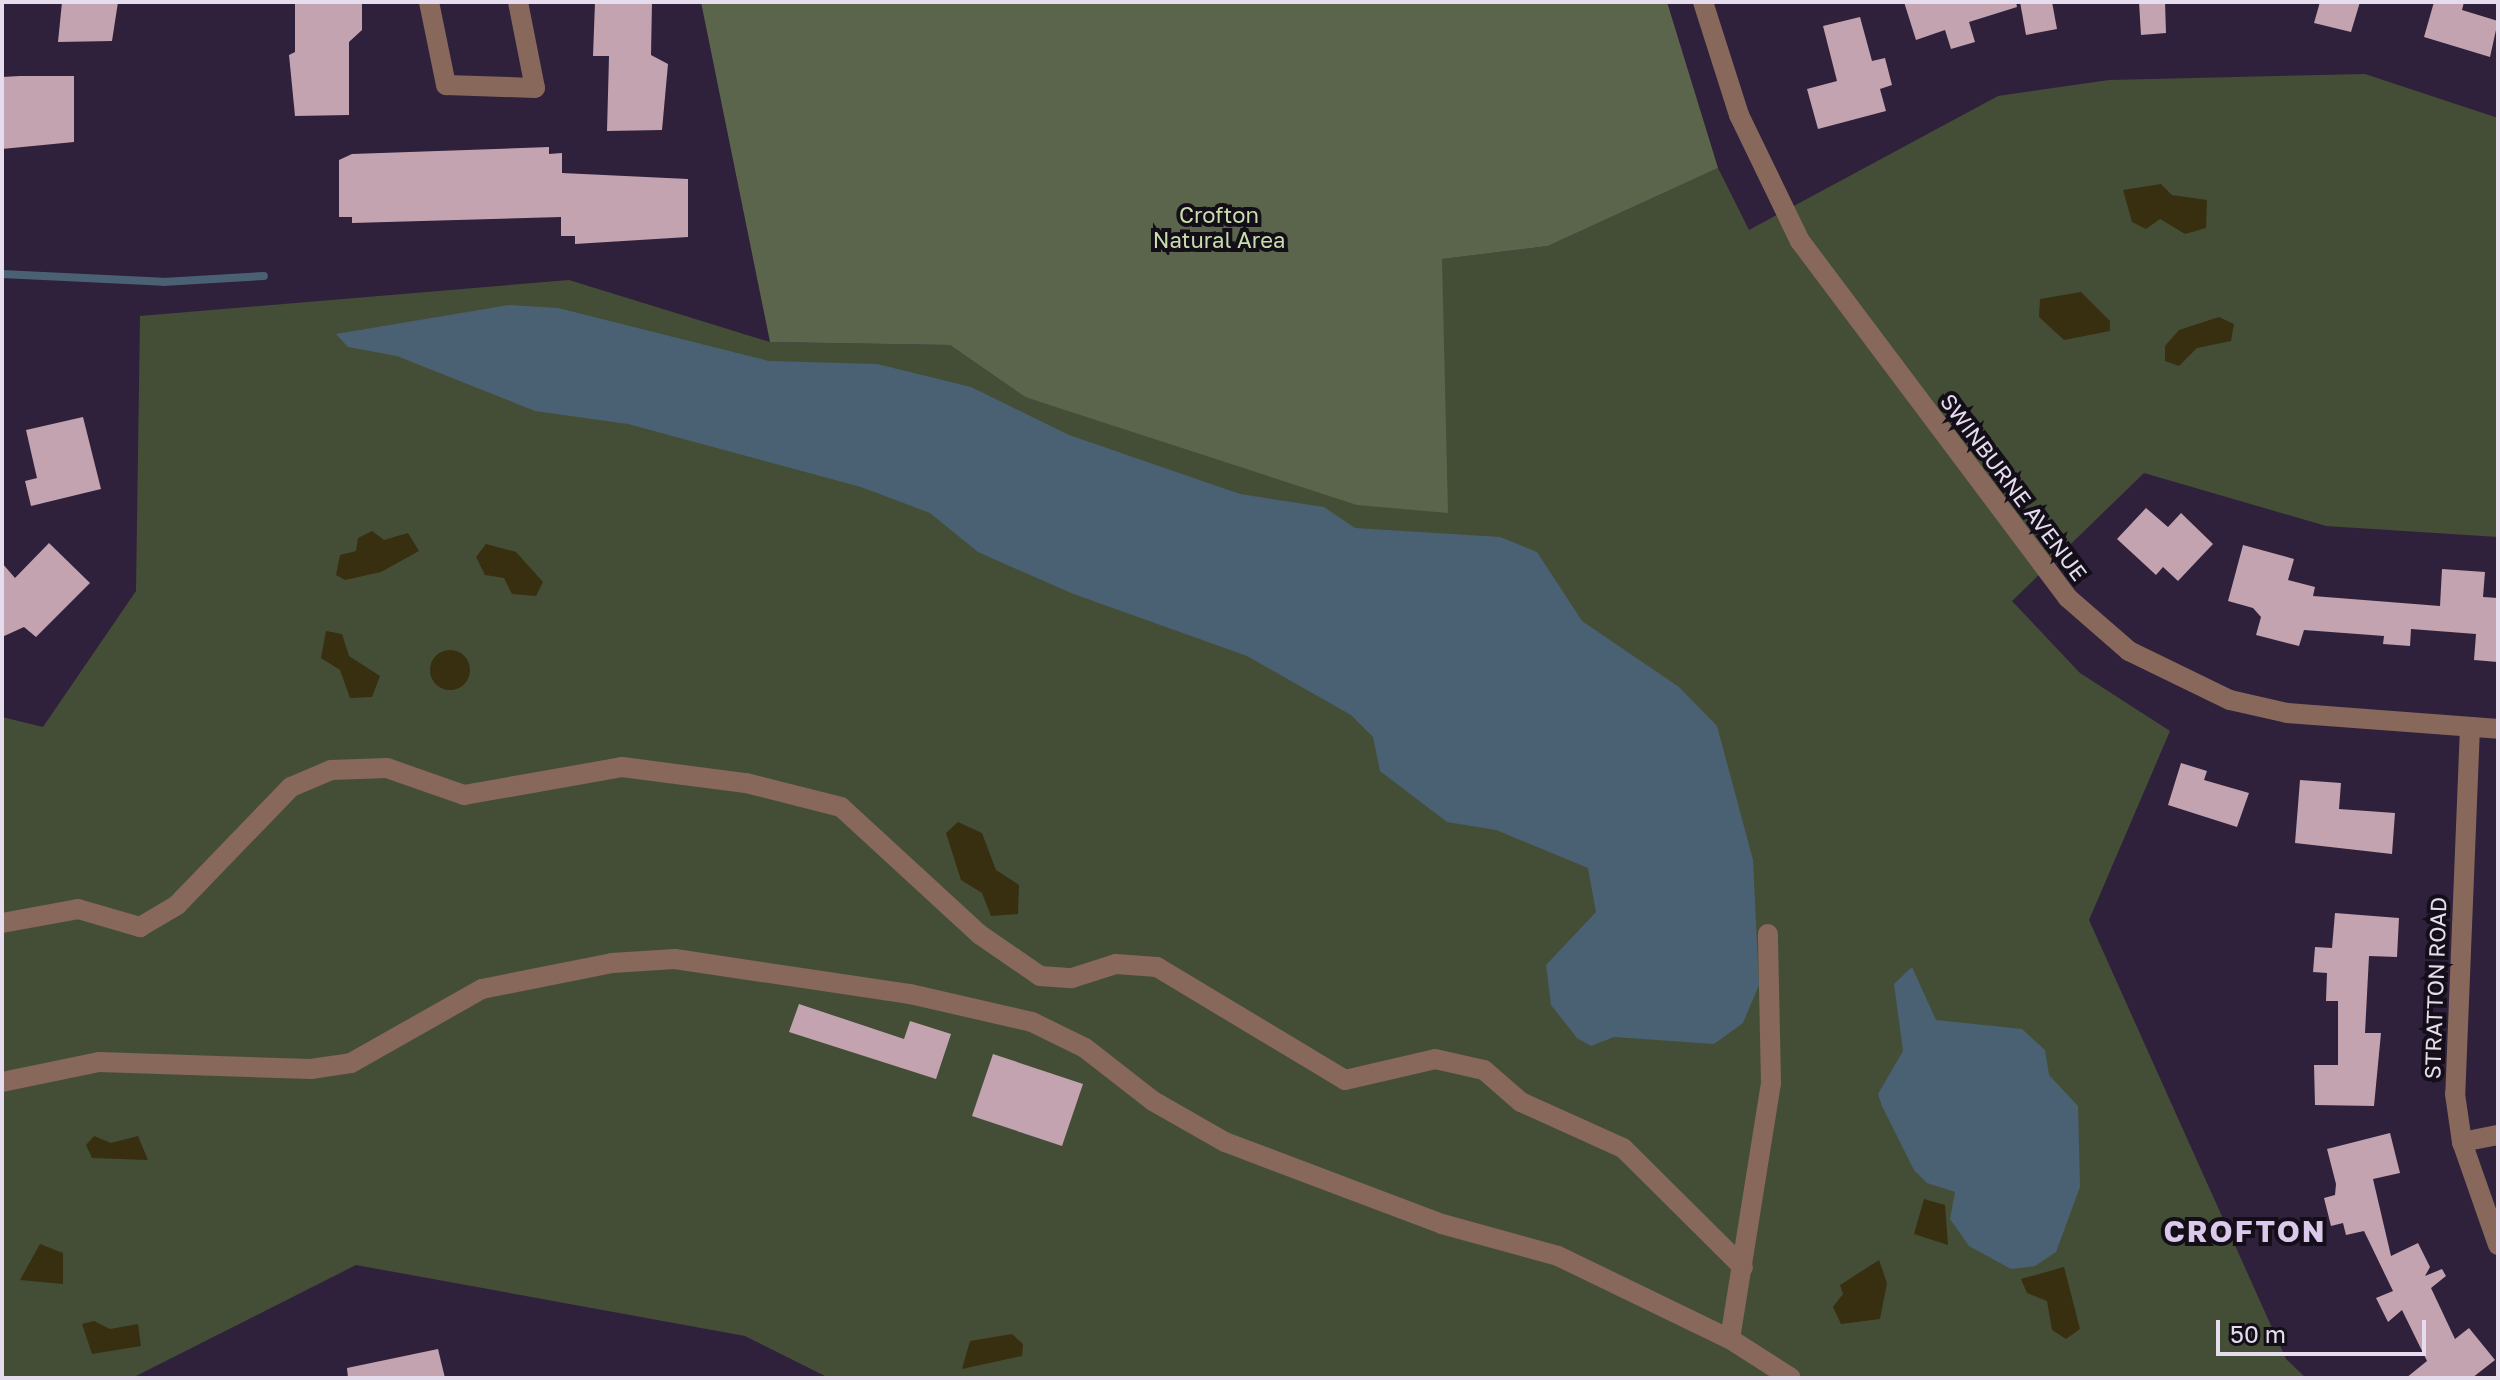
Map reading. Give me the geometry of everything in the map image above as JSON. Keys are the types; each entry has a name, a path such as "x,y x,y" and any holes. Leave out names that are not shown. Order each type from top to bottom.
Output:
{"street":[{"path":"429,2 446,85 535,88 518,2"},
{"name":"SWINBURNE AVENUE","path":"1703,2 1739,115 1800,241 2068,598 2129,651 2230,700 2287,713 2498,729"},
{"name":"STRATTON ROAD","path":"2470,727 2455,1040 2462,1142 2498,1245"},
{"path":"2,923 78,909 140,927 177,905 291,787 331,770 387,768 464,795 622,767 746,783 841,807 979,934 1040,976 1072,978 1116,964 1157,967 1345,1080 1435,1059 1484,1070 1521,1102 1623,1148 1743,1267"},
{"path":"1730,1339 1771,1083 1768,934"},
{"path":"2,1082 99,1062 311,1069 351,1063 482,989 612,963 675,959 910,994 1032,1022 1085,1048 1153,1101 1225,1142 1442,1224 1558,1256 1730,1339 1791,1378"},
{"path":"2462,1142 2498,1135"}],"green space":[{"name":"Crofton Natural Area","path":"701,2 1667,2 1718,168 1548,246 1442,259 1448,513 1357,505 1025,397 950,345 770,342"},
{"path":"2365,74 2498,118 2498,537 2326,526 2144,473 2012,601 2080,673 2170,731 2089,920 2286,1359 2306,1378 829,1378 745,1336 356,1265 132,1378 2,1378 2,717 43,727 136,591 140,316 569,280 770,342 950,345 1025,397 1447,512 1441,259 1548,246 1718,168 1749,230 1998,96 2109,80"}],"sand":[{"path":"2161,184 2172,195 2207,200 2206,228 2185,234 2160,219 2146,229 2132,222 2123,190"},
{"path":"2081,292 2110,321 2110,331 2064,340 2039,317 2040,299"},
{"path":"2219,317 2234,324 2231,341 2197,348 2179,366 2165,361 2165,346 2179,330"},
{"path":"372,531 384,540 408,533 419,551 381,572 345,580 336,575 340,555 356,551 358,538"},
{"path":"486,544 516,552 543,582 536,596 512,594 504,578 485,575 476,557"},
{"path":"326,631 342,634 349,656 380,676 372,697 350,698 340,670 321,658"},
{"path":"450,650 464,656 470,670 464,684 450,690 436,684 430,670 436,656"},
{"path":"958,822 982,833 996,870 1019,885 1018,914 991,916 982,893 961,880 946,833"},
{"path":"94,1136 111,1143 138,1136 148,1160 92,1158 86,1145"},
{"path":"1924,1199 1945,1205 1948,1245 1914,1234"},
{"path":"40,1244 63,1253 63,1284 20,1280"},
{"path":"1879,1260 1887,1283 1880,1319 1841,1324 1833,1307 1843,1294 1840,1285"},
{"path":"2064,1267 2080,1329 2066,1339 2052,1330 2047,1301 2027,1293 2021,1279"},
{"path":"94,1321 110,1329 138,1324 141,1346 92,1354 82,1324"},
{"path":"1012,1334 1023,1344 1022,1356 962,1369 970,1341"}],"water":[{"path":"509,305 558,308 769,361 877,364 971,387 1069,435 1240,494 1324,507 1355,528 1500,537 1537,552 1582,621 1679,687 1717,726 1753,860 1759,985 1743,1023 1714,1044 1614,1037 1591,1046 1577,1038 1551,1005 1546,965 1596,912 1588,868 1496,830 1447,822 1380,771 1373,737 1351,715 1247,656 1071,593 978,552 930,513 861,487 628,424 535,411 397,356 348,347 336,334"},
{"path":"1912,967 1936,1020 2022,1029 2045,1050 2049,1075 2078,1106 2080,1187 2056,1252 2035,1266 2011,1269 1969,1246 1950,1219 1955,1192 1927,1183 1914,1170 1882,1106 1878,1094 1903,1051 1894,984"}],"building":[{"path":"62,2 118,2 112,41 58,42"},
{"path":"295,2 362,2 362,30 349,42 349,115 295,116 289,55 295,52"},
{"path":"595,2 652,2 651,55 668,64 662,130 607,131 609,56 593,56"},
{"path":"1904,2 2016,2 2017,7 1969,22 1975,42 1951,49 1945,30 1916,40"},
{"path":"2020,2 2052,2 2057,29 2026,35"},
{"path":"2139,2 2165,2 2166,33 2141,35"},
{"path":"2320,2 2360,2 2351,32 2314,23"},
{"path":"2434,2 2464,2 2462,10 2498,21 2490,57 2424,37"},
{"path":"1860,17 1872,61 1885,58 1892,85 1880,89 1886,111 1818,129 1807,89 1837,81 1823,26"},
{"path":"74,76 74,142 2,149 2,77"},
{"path":"549,147 549,154 562,153 562,173 688,179 688,237 575,244 575,236 561,236 561,217 352,223 352,217 339,217 339,160 352,154"},
{"path":"83,417 101,489 31,506 25,481 37,478 26,430"},
{"path":"2146,508 2168,527 2181,513 2213,544 2178,581 2163,567 2156,575 2117,539"},
{"path":"49,543 90,583 36,637 24,627 2,637 2,563 15,578"},
{"path":"2243,545 2294,559 2288,580 2315,587 2313,596 2440,606 2442,569 2485,572 2483,597 2498,598 2498,662 2474,660 2476,634 2411,629 2410,646 2383,644 2384,636 2304,630 2299,646 2256,635 2261,617 2253,608 2228,601"},
{"path":"2181,763 2207,771 2204,780 2249,793 2237,827 2168,805"},
{"path":"2300,780 2341,783 2339,809 2395,813 2392,854 2295,843"},
{"path":"2335,913 2399,918 2397,957 2369,956 2365,1033 2381,1033 2374,1106 2315,1105 2314,1065 2338,1065 2338,1001 2326,1001 2327,973 2313,972 2315,947 2332,948"},
{"path":"799,1004 904,1039 910,1021 951,1034 936,1079 789,1032"},
{"path":"993,1054 1083,1084 1062,1146 972,1116"},
{"path":"2390,1133 2400,1173 2373,1179 2391,1256 2418,1243 2430,1267 2425,1276 2442,1269 2446,1276 2431,1288 2455,1339 2469,1328 2495,1360 2472,1378 2406,1378 2427,1361 2402,1310 2388,1322 2376,1298 2393,1291 2364,1231 2346,1235 2343,1223 2331,1226 2324,1198 2335,1195 2336,1184 2327,1149"},
{"path":"438,1349 445,1378 348,1378 347,1368"}],"waterway":[{"path":"2,274 163,282 264,276"}],"district":[{"name":"CROFTON","path":"2245,1231"}]}
